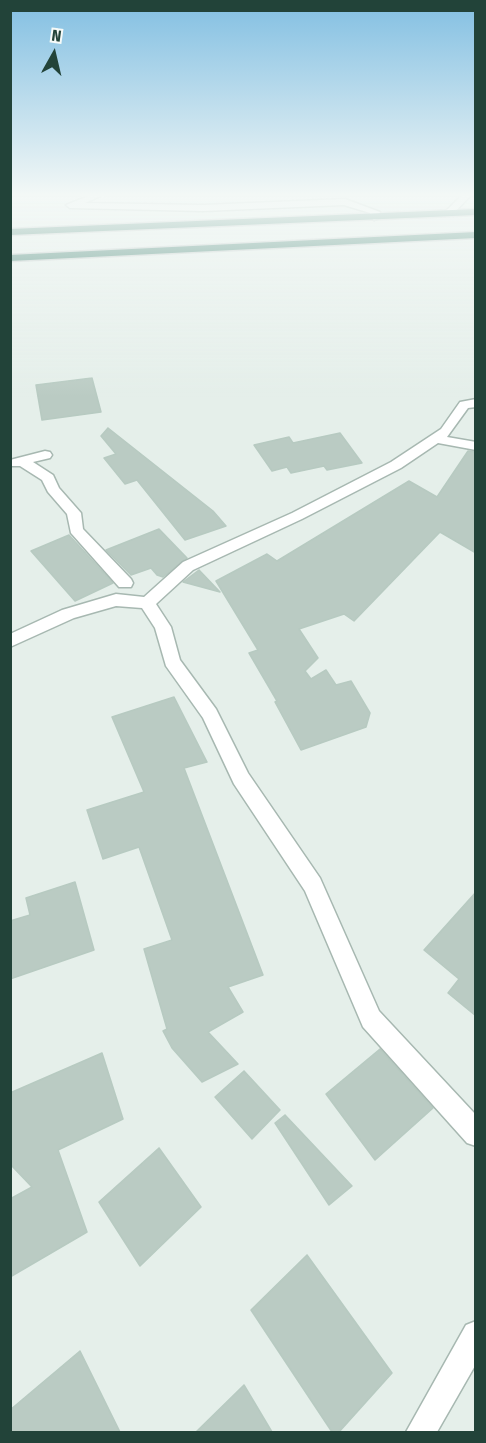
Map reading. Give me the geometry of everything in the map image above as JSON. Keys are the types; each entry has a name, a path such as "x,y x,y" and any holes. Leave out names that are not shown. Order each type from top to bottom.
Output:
{"street":[{"path":"10,640 68,614 116,600 147,603 188,566 297,516 386,470 446,432 464,405 476,402"},
{"path":"436,439 476,446"},
{"path":"16,463 45,455"},
{"path":"16,463 48,478 53,489 74,513 76,530 125,583"},
{"path":"147,603 163,627 172,662 210,714 241,778 313,885 371,1019 476,1134"},
{"path":"421,1432 476,1335"}],"building":[{"path":"92,378 101,412 42,420 36,385"},
{"path":"108,428 213,511 226,526 185,540 137,480 125,484 104,458 116,454 101,436"},
{"path":"340,433 362,463 327,470 324,466 291,473 287,467 272,471 254,445 289,437 293,443"},
{"path":"468,451 476,452 476,553 440,532 354,621 344,614 299,629 318,658 305,671 311,679 326,670 336,685 351,681 370,713 366,727 301,750 275,702 277,701 249,653 258,650 216,581 267,554 277,561 409,481 437,497"},
{"path":"159,529 187,558 163,577 157,575 151,568 131,575 106,550"},
{"path":"69,535 113,583 75,601 31,551"},
{"path":"199,570 220,592 183,582"},
{"path":"174,697 207,762 184,768 263,975 228,987 243,1012 208,1032 238,1064 202,1082 172,1048 163,1031 167,1029 144,949 172,940 139,847 103,859 87,810 144,792 112,717"},
{"path":"75,882 94,950 10,979 10,921 30,915 26,898"},
{"path":"476,892 476,1016 448,993 459,979 424,950"},
{"path":"380,1049 433,1108 375,1160 326,1094"},
{"path":"102,1053 123,1119 58,1150 87,1232 10,1277 10,1199 32,1187 10,1164 10,1093"},
{"path":"244,1071 280,1110 252,1139 215,1097"},
{"path":"285,1115 352,1186 329,1205 275,1123"},
{"path":"159,1148 201,1207 140,1266 99,1202"},
{"path":"307,1255 392,1373 339,1432 332,1432 251,1310"},
{"path":"80,1351 120,1432 10,1432 10,1410"},
{"path":"244,1385 272,1432 196,1432"}]}
